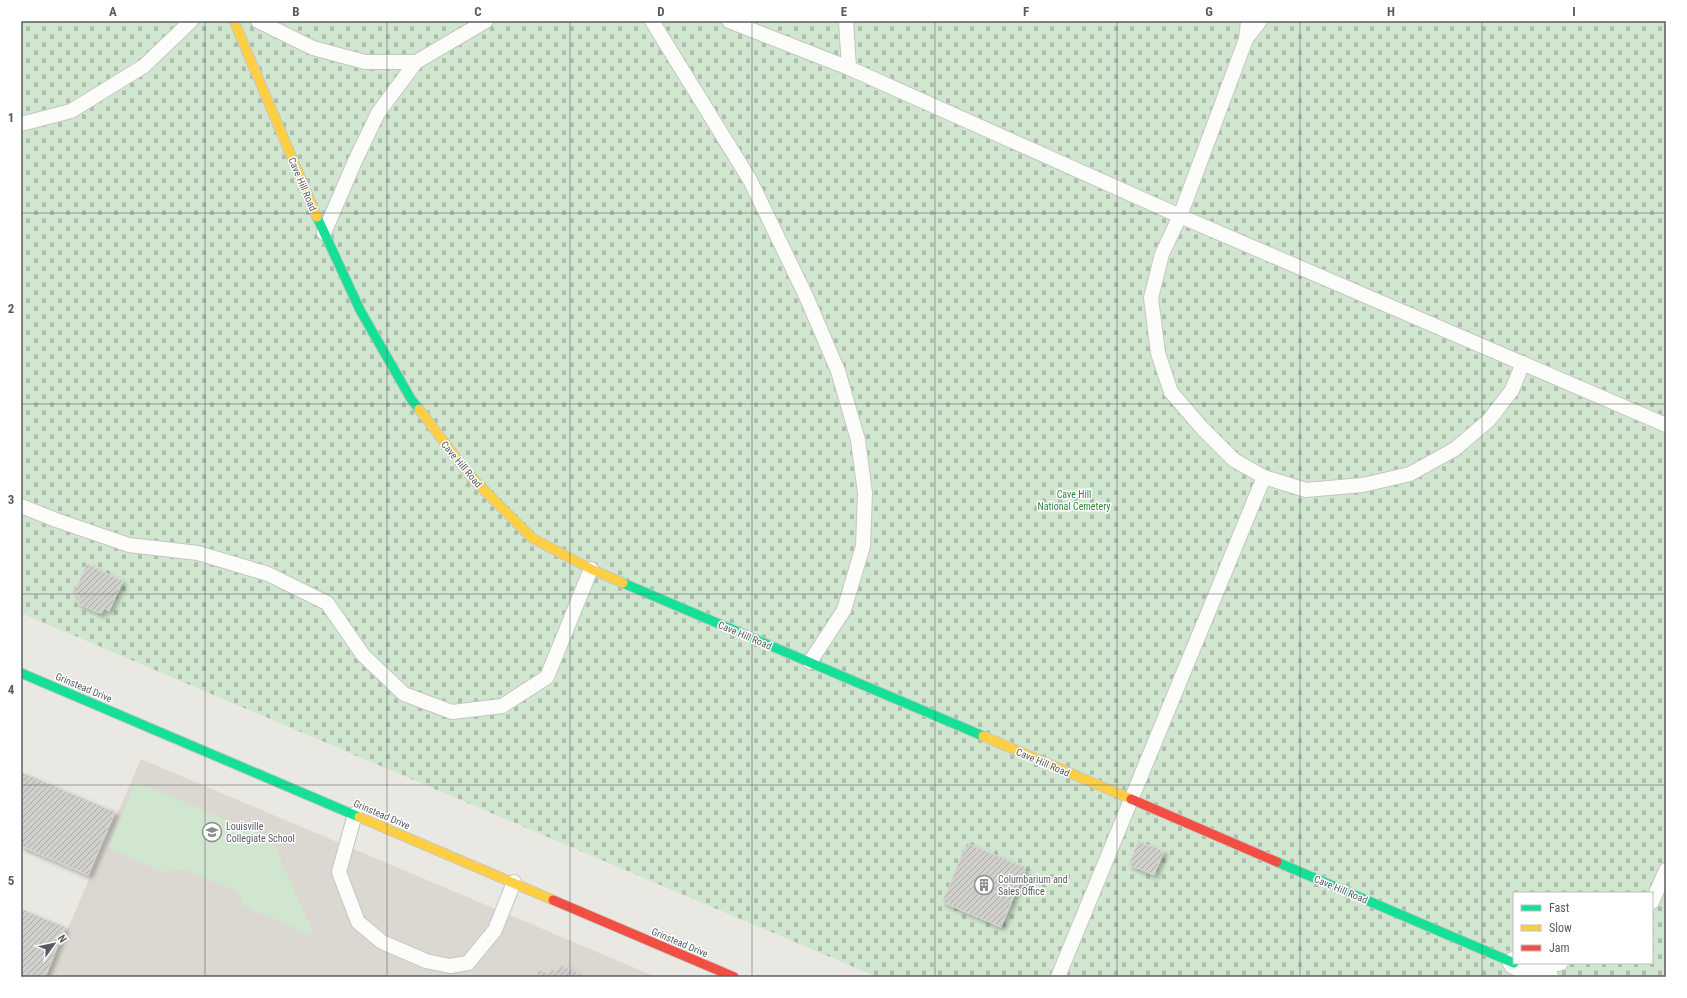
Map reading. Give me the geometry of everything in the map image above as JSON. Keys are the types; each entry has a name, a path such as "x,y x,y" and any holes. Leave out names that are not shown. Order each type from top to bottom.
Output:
{"street":[{"name":"Cave Hill Road","path":"234,21 324,233 360,310 411,399 471,477 532,538 591,569 1513,962"},
{"name":"Grinstead Drive","path":"21,672 734,977"},
{"name":"Cave Hill Road","path":"1518,964 1527,968"}],"lane":[{"path":"21,124 71,111 144,66 191,21"},
{"path":"258,21 313,48 365,62 416,62"},
{"path":"324,233 355,161 378,113 416,62 486,21"},
{"path":"652,21 750,180 806,296 838,371 858,440 865,494 863,546 844,610 810,662"},
{"path":"729,21 849,68 1180,216 1666,425"},
{"path":"846,21 849,68"},
{"path":"1248,21 1246,39 1180,216 1162,254 1151,298 1158,353 1171,392 1202,428 1234,460 1264,477 1306,490 1362,485 1410,474 1455,449 1489,420 1512,390 1523,363"},
{"path":"1246,39 1260,21"},
{"path":"1058,977 1264,477"},
{"path":"21,506 56,520 129,545 198,553 268,574 327,603 363,655 404,694 452,712 502,706 547,677 591,569"},
{"path":"355,814 339,872 358,922 382,942 426,961 450,966 468,963 495,930 514,882"},
{"path":"1653,900 1666,870"},
{"path":"1527,968 1554,964"}],"shaded area":[{"name":"Louisville Collegiate School","path":"141,759 656,977 47,977"}],"green space":[{"name":"Cave Hill National Cemetery","path":"21,21 1666,21 1666,977 877,977 21,613"},
{"path":"136,782 271,838 315,937 252,910 243,904 239,893 185,869 166,872 158,870 108,847"}],"building":[{"path":"87,564 123,581 109,611 104,608 101,614 77,603 80,597 73,594"},
{"path":"21,772 115,812 88,875 21,846"},
{"path":"1138,841 1164,851 1154,875 1129,865"},
{"name":"Columbarium and Sales Office","path":"967,843 1026,868 1001,927 942,902"},
{"path":"21,909 65,927 45,977 21,977"},
{"path":"560,965 589,977 536,977 539,970 549,974 551,969 557,972"}],"traffic: fast":[{"path":"317,217 360,310 411,399 419,409"},
{"path":"623,583 983,736"},
{"path":"21,673 359,817"},
{"path":"1277,862 1513,963"}],"traffic: slow":[{"path":"234,21 317,217"},
{"path":"419,409 471,477 532,538 591,569 623,583"},
{"path":"983,736 1131,799"},
{"path":"359,817 553,900"}],"traffic: jam":[{"path":"1131,799 1277,862"},
{"path":"553,900 734,977"}],"place":[{"name":"Louisville Collegiate School","path":"212,832"},
{"name":"Columbarium and Sales Office","path":"984,885"}]}
